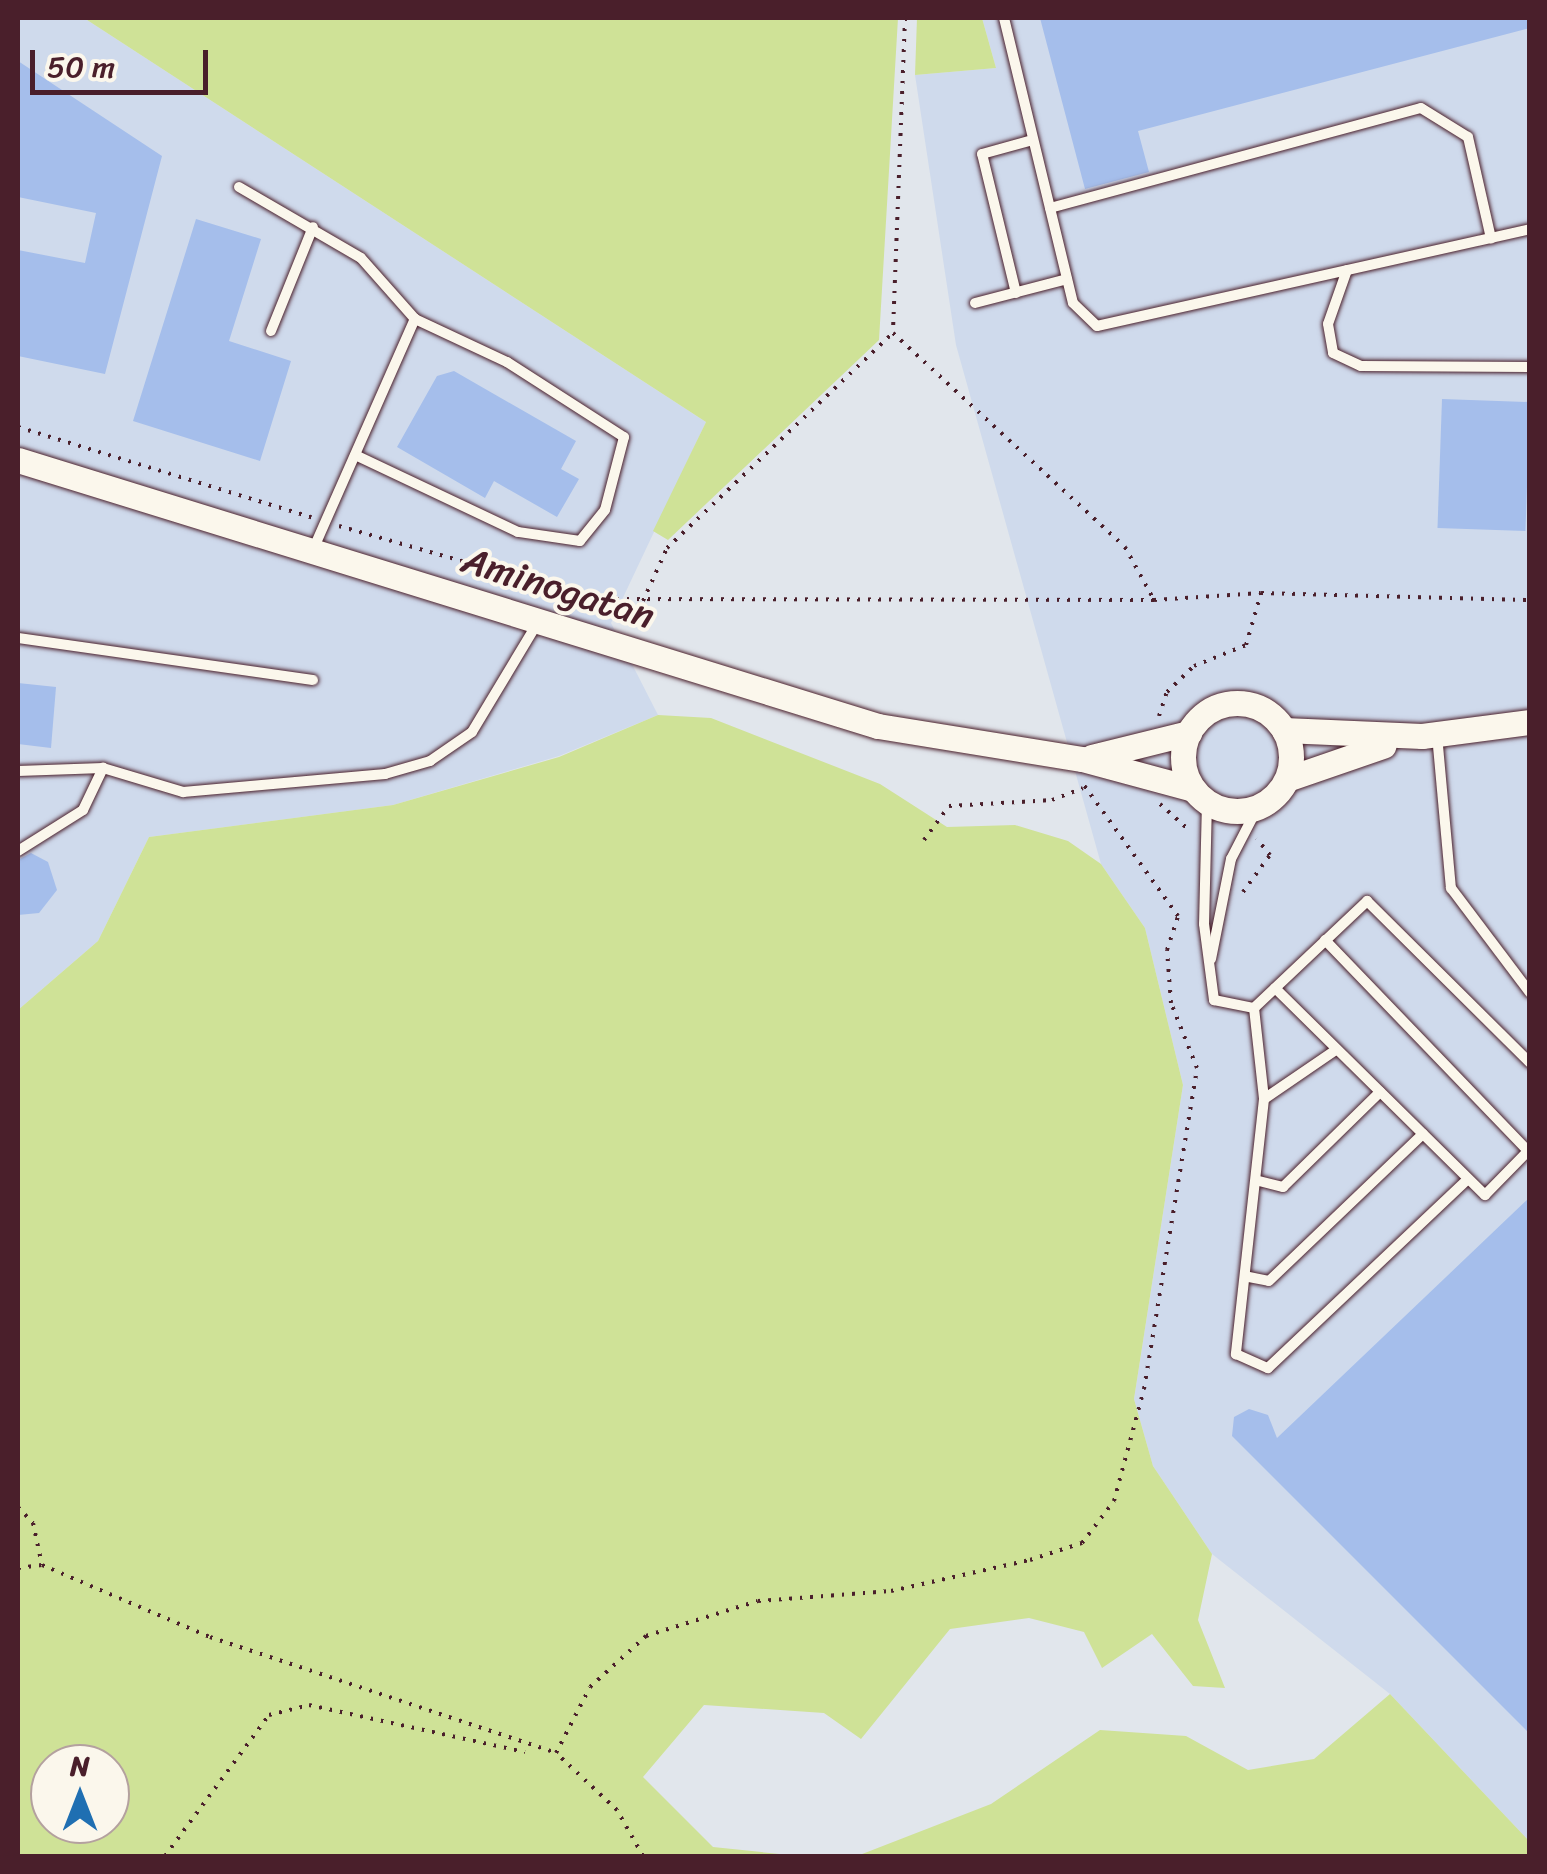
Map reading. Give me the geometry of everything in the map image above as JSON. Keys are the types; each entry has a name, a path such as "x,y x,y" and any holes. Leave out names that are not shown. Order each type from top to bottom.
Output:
{"street":[{"name":"Aminogatan","path":"18,460 878,726 1082,759 1200,796 1258,807"},
{"name":"Aminogatan","path":"1082,759 1189,733 1206,713 1242,703 1284,730"},
{"path":"1287,779 1284,730 1429,735 1530,722"},
{"path":"1189,733 1184,767 1200,796"},
{"path":"1258,807 1287,779 1429,735"}],"lane":[{"path":"1004,18 1073,302 1097,326 1530,229"},
{"path":"1050,208 1421,108 1468,137 1491,238"},
{"path":"1016,293 982,154 1034,140"},
{"path":"239,187 361,258 415,319 507,362 624,437 605,510 590,535 559,542 355,455"},
{"path":"271,331 312,227"},
{"path":"1347,270 1328,324 1333,353 1361,366 1530,367"},
{"path":"975,302 1067,279"},
{"path":"312,552 415,319"},
{"path":"18,771 103,768 183,792 385,774 430,761 472,732 538,622"},
{"path":"18,638 312,680"},
{"path":"1429,735 1451,888 1530,994"},
{"path":"18,850 83,810 103,768"},
{"path":"1200,796 1214,1000 1254,1008"},
{"path":"1210,960 1231,859 1258,807"},
{"path":"1254,1008 1366,900 1530,1064"},
{"path":"1275,988 1484,1194 1529,1150 1324,940"},
{"path":"1254,1008 1264,1099 1259,1181 1236,1354 1268,1368 1468,1179"},
{"path":"1264,1099 1337,1049"},
{"path":"1259,1181 1282,1186 1380,1092"},
{"path":"1248,1277 1270,1281 1424,1134"}],"path":[{"path":"643,600 667,548 893,334 905,18"},
{"path":"893,334 1125,547 1154,600 1261,593 1530,600"},
{"path":"556,1753 590,1687 646,1636 758,1601 891,1591 1082,1543 1114,1501 1144,1389 1196,1068 1171,1003 1167,950 1178,916 1083,788 1082,759"},
{"path":"924,840 950,806 1052,800 1083,788"},
{"path":"18,1507 33,1522 42,1565"},
{"path":"18,1568 42,1565 210,1636 540,1754"},
{"path":"164,1856 269,1715 310,1704 540,1754 556,1753 617,1810 643,1856"}],"shaded area":[{"path":"18,18 84,18 706,422 611,623 658,715 559,756 393,805 149,837 98,941 18,1010"},
{"path":"982,18 1529,18 1529,1841 1390,1694 1212,1554 1153,1466 1134,1399 1183,1085 1145,928 1101,864 956,345 915,75 996,68"}],"green space":[{"path":"84,18 898,18 879,340 668,540 653,531 706,422"},
{"path":"917,18 982,18 996,68 915,75"},
{"path":"658,715 711,718 880,784 947,827 1015,825 1068,841 1101,864 1145,928 1183,1085 1134,1399 1153,1466 1212,1554 1198,1620 1225,1688 1193,1686 1152,1634 1102,1668 1084,1632 1029,1618 950,1629 861,1739 824,1713 704,1705 643,1777 713,1847 799,1856 18,1856 18,1010 98,941 149,837 393,805 559,757"},
{"path":"1390,1694 1529,1841 1529,1856 857,1856 991,1804 1100,1730 1186,1736 1248,1770 1314,1759"}],"building":[{"path":"1040,18 1530,18 1530,28 1138,131 1149,172 1085,189"},
{"path":"18,61 162,156 105,374 18,356 18,250 85,263 96,213 18,197"},
{"path":"196,219 261,239 229,341 291,361 260,461 133,421"},
{"path":"454,371 576,441 561,469 579,479 557,517 494,481 485,498 397,447 437,376"},
{"path":"1442,399 1530,402 1525,531 1437,528"},
{"path":"18,683 56,687 51,748 18,744"},
{"path":"31,853 48,862 57,890 39,913 18,915 18,860"},
{"path":"1530,1197 1530,1734 1232,1436 1234,1417 1249,1409 1268,1415 1277,1438"}]}
